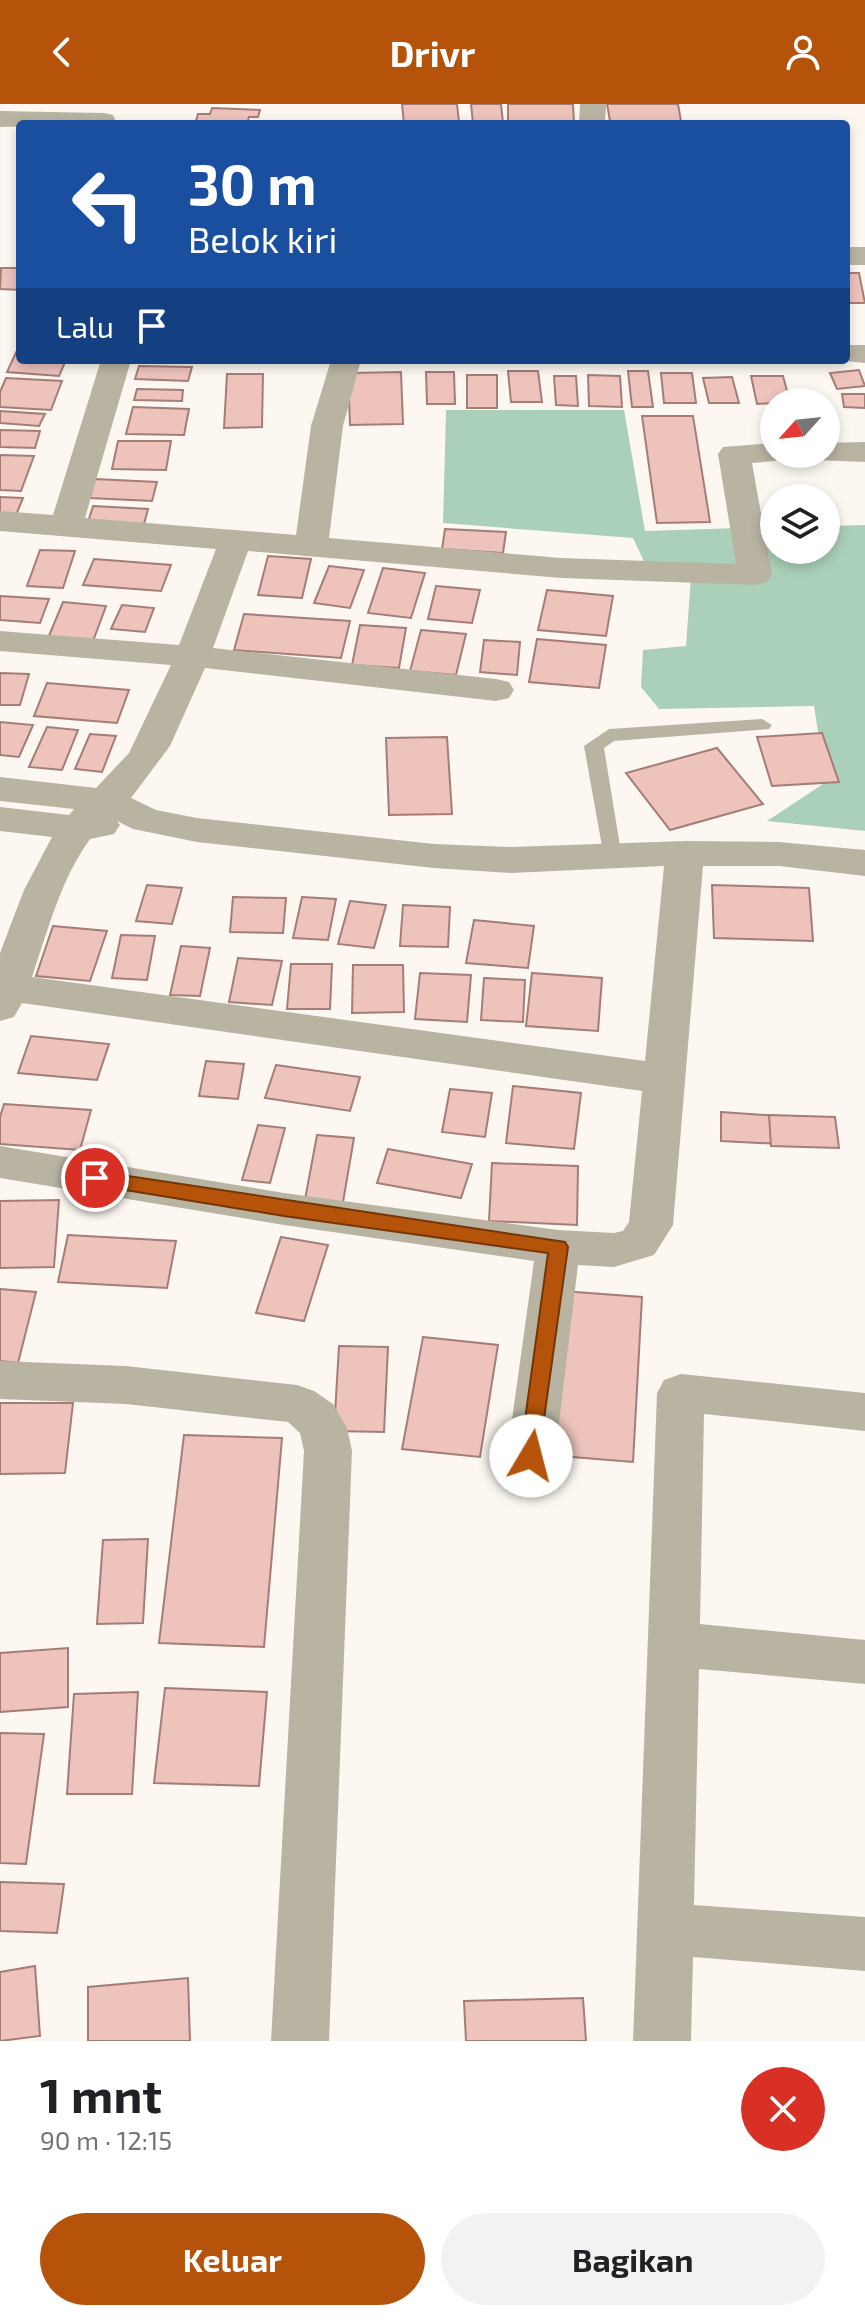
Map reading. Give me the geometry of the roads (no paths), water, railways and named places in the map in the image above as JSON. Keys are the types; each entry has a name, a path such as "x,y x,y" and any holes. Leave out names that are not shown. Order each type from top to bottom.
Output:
{"street":[{"path":"0,119 108,116"},
{"path":"66,526 115,364"},
{"path":"311,545 327,426 345,364"},
{"path":"840,453 865,452"},
{"path":"0,521 561,568 755,575 734,454 760,453"},
{"path":"235,542 151,749 135,772 78,828 37,907 3,993 664,1079"},
{"path":"0,641 190,656 496,690"},
{"path":"0,789 107,801 146,820"},
{"path":"0,819 78,828 146,820 283,842 511,860 685,853 779,854 865,863"},
{"path":"0,1162 284,1209 558,1247 614,1250 638,1243 651,1225 685,853"},
{"path":"531,1456 558,1247"},
{"path":"0,1380 126,1385 297,1404 313,1412 325,1429 327,1466 300,2041"},
{"path":"662,2041 681,1393 865,1412"},
{"path":"674,1644 865,1662"},
{"path":"665,1929 865,1944"}],"lane":[{"path":"612,858 594,746 598,741 609,735 762,725"}]}
